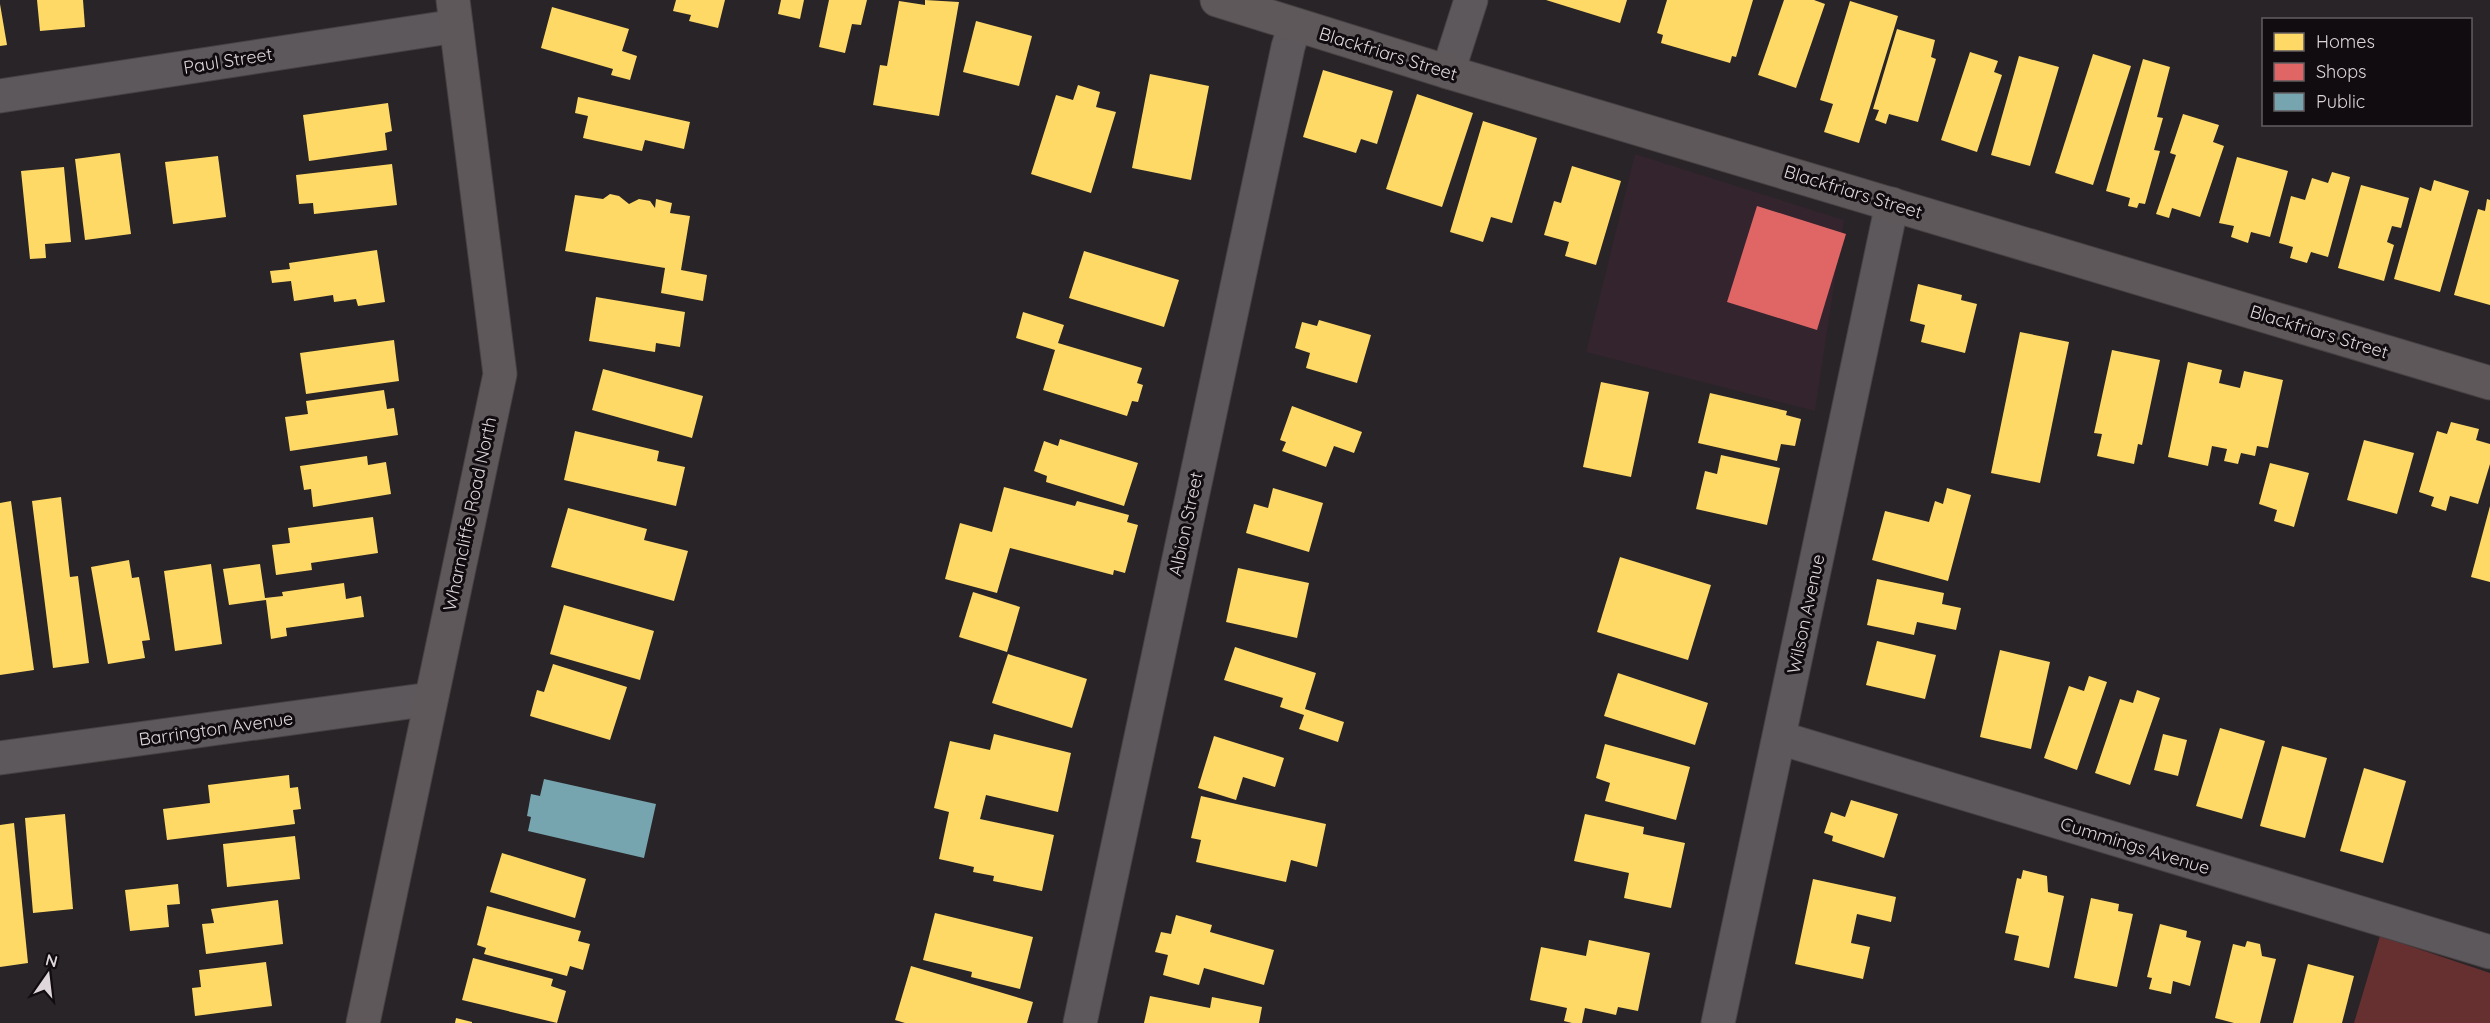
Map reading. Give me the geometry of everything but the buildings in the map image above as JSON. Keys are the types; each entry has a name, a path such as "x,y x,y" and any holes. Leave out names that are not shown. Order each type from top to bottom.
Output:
{"street":[{"name":"Blackfriars Street","path":"1217,0 1448,72 2490,383"},
{"path":"1448,72 1472,0"},
{"name":"Paul Street","path":"0,96 455,13"},
{"name":"Wharncliffe Road North","path":"363,1023 500,375 455,13"},
{"name":"Albion Street","path":"1080,1023 1285,58 1295,25"},
{"name":"Wilson Avenue","path":"1719,1023 1892,204"},
{"name":"Barrington Avenue","path":"0,758 431,699"},
{"name":"Cummings Avenue","path":"1780,738 2490,952"}],"shaded area":[{"path":"1635,154 1844,220 1815,411 1586,352"},
{"path":"2380,936 2490,973 2490,1023 2354,1023"}]}
